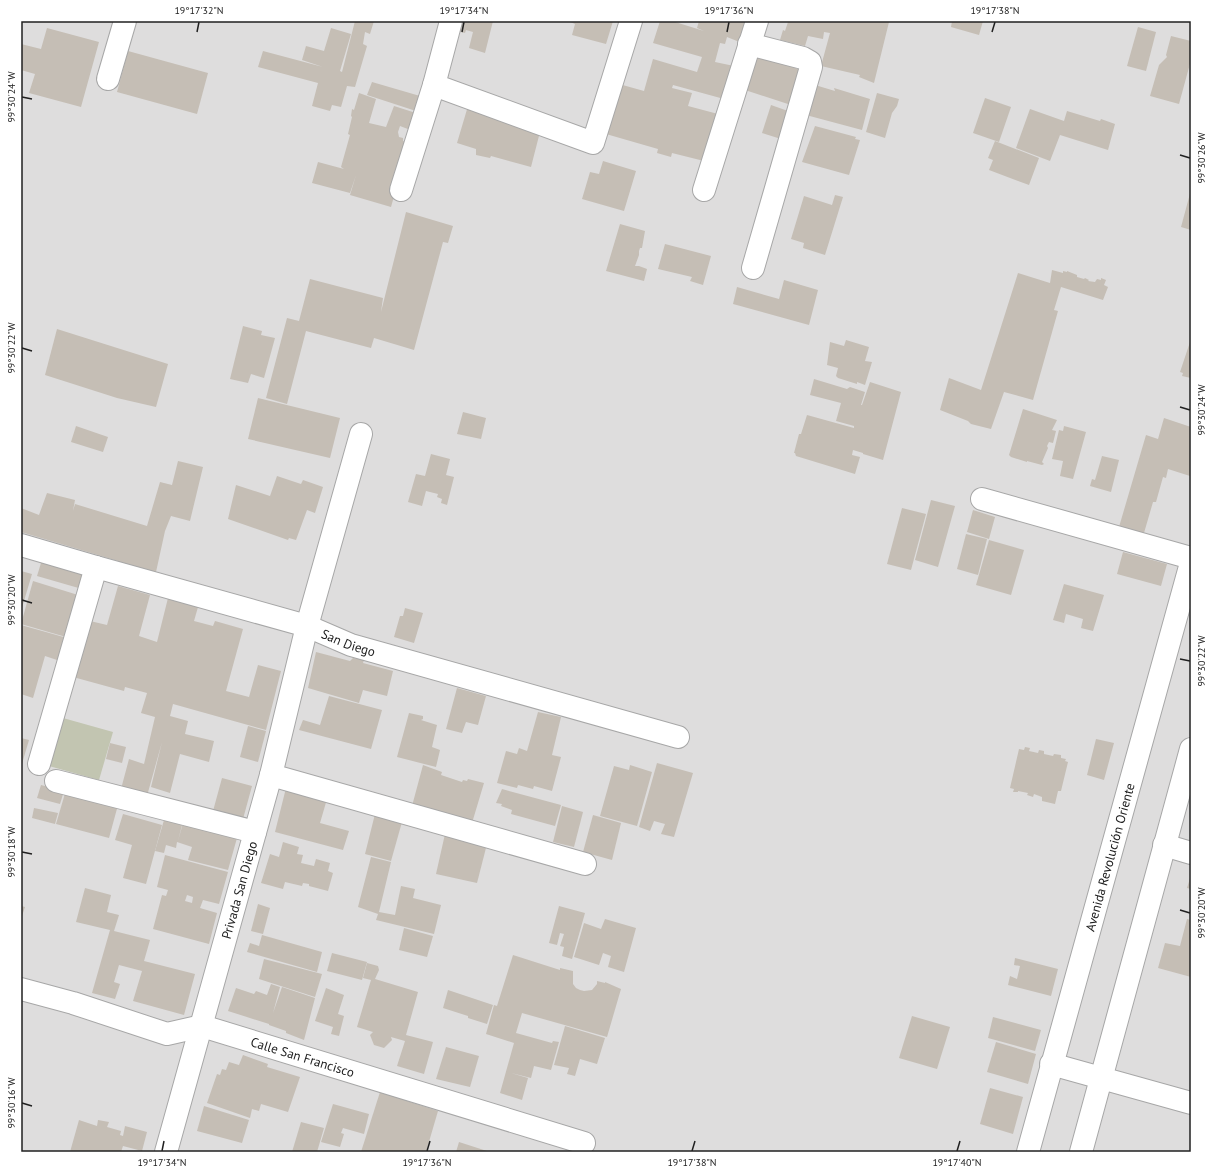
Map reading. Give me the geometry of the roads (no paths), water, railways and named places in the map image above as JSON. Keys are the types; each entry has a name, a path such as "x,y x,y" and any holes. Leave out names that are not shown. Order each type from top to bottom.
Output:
{"street":[{"path":"108,79 125,21"},
{"path":"401,190 434,86 451,21"},
{"path":"434,86 593,143 631,21"},
{"path":"704,190 757,21"},
{"path":"749,44 803,58 810,62 811,67 753,268"},
{"name":"Privada San Diego","path":"166,1152 271,775 307,626 361,434"},
{"path":"982,499 1191,558"},
{"name":"San Diego","path":"21,545 307,626 351,645 678,737"},
{"name":"Avenida Revolución Oriente","path":"1028,1152 1051,1064 1183,628 1191,562"},
{"path":"39,764 96,567"},
{"path":"1081,1152 1191,749"},
{"path":"271,775 585,864"},
{"path":"56,781 255,832"},
{"path":"1164,845 1191,852"},
{"path":"21,989 73,1003 168,1034 202,1026"},
{"name":"Calle San Francisco","path":"202,1026 584,1143"},
{"path":"1051,1064 1191,1103"}]}
